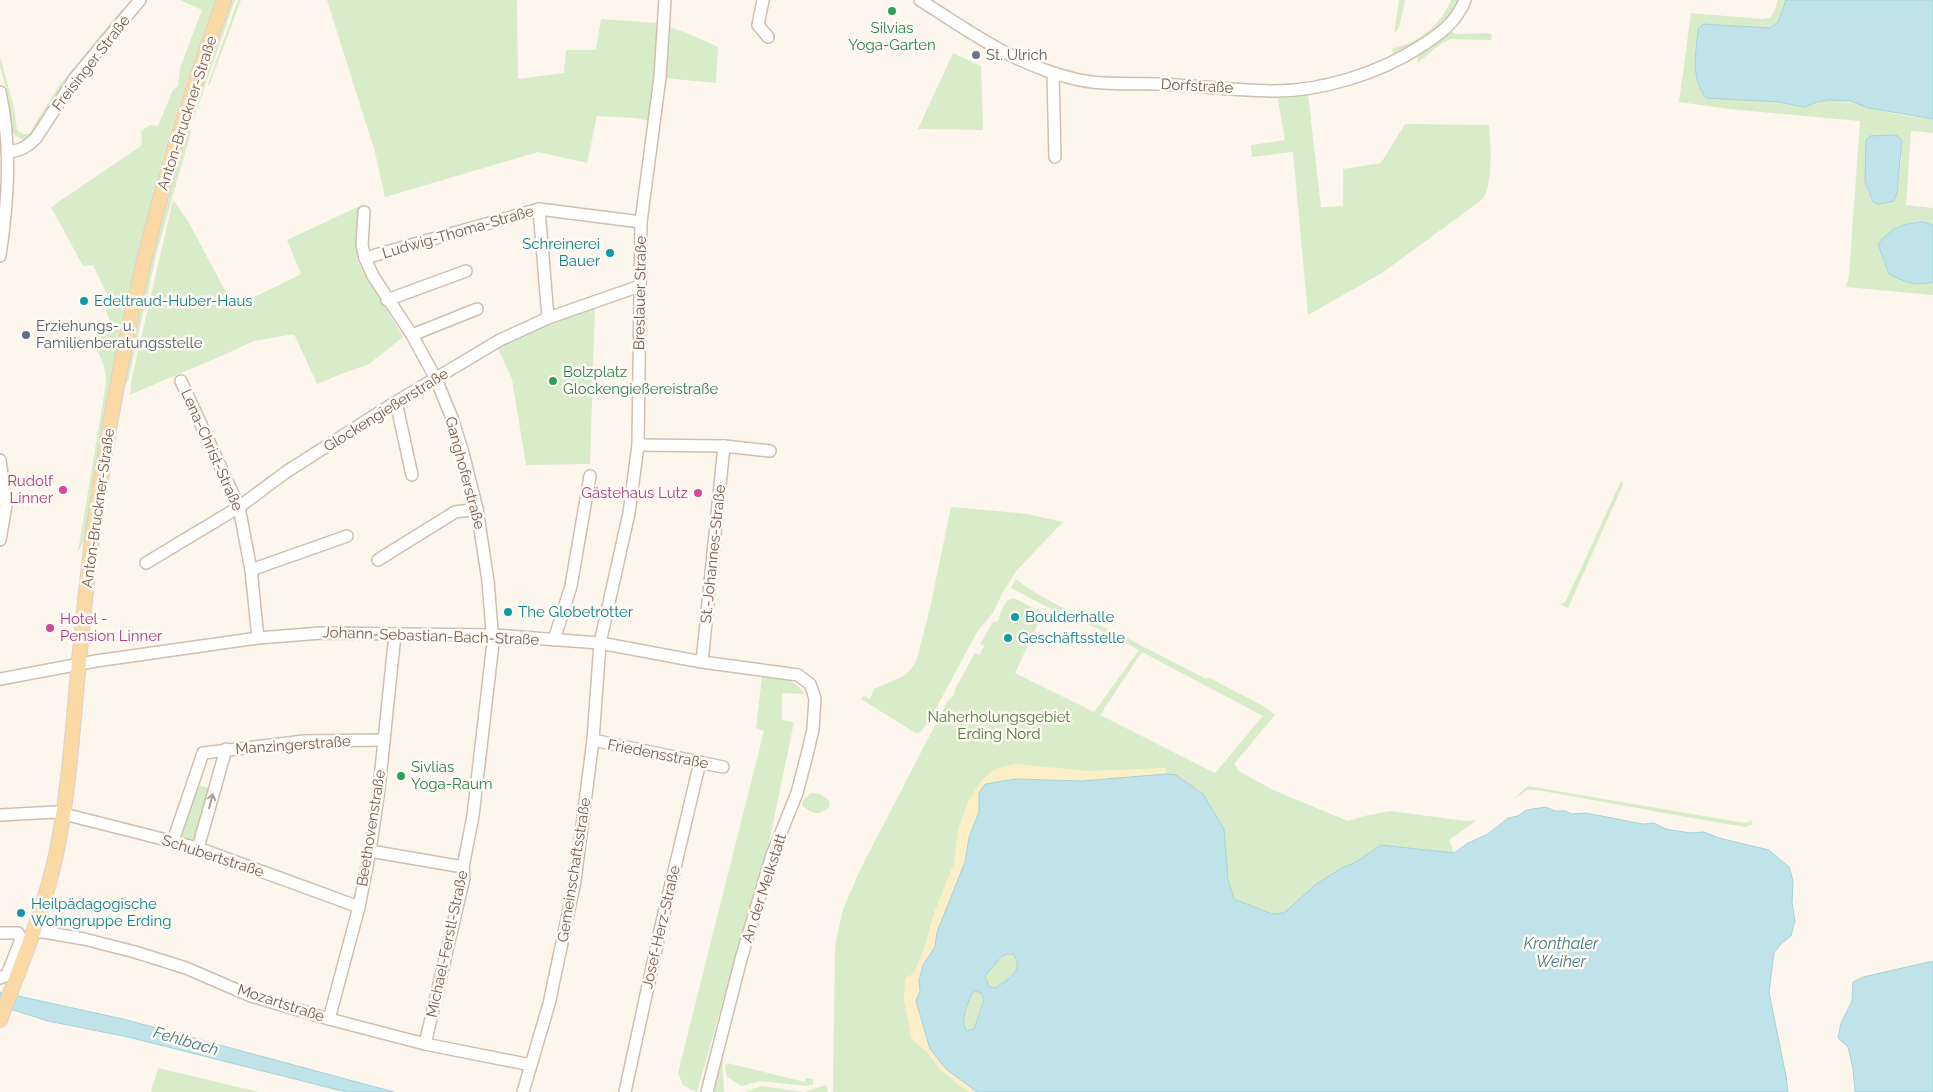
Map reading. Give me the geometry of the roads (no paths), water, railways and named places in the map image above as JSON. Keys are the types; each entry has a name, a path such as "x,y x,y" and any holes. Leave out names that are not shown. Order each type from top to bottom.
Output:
{"main road":[{"name":"Anton-Bruckner-Straße","path":"0,1019 7,978 33,932 47,891 63,814 86,589 100,481 126,342 148,243 168,169 224,0"}],"street":[{"name":"Freisinger Straße","path":"8,152 17,151 28,146 36,138 74,78 140,0"},
{"name":"Breslauer Straße","path":"600,643 629,513 638,445 641,222 660,77 664,0"},
{"path":"763,0 758,25 768,37"},
{"name":"Dorfstraße","path":"920,0 994,48 1053,73 1085,81 1106,83 1276,91 1310,88 1354,77 1403,58 1433,39 1446,28 1455,18 1465,0"},
{"path":"1053,73 1055,157"},
{"path":"0,92 8,152 6,206 0,256"},
{"path":"539,209 548,318"},
{"name":"Ludwig-Thoma-Straße","path":"365,258 539,209 641,222"},
{"name":"Ganghoferstraße","path":"364,212 362,245 372,276 412,335 436,379 452,418 463,453 477,509 488,581 493,635"},
{"path":"387,300 466,271"},
{"name":"Glockengießerstraße","path":"146,563 239,507 286,472 396,402 500,340 548,318 640,286"},
{"path":"412,335 478,309"},
{"name":"Lena-Christ-Straße","path":"181,381 239,507 251,570 258,638"},
{"path":"396,402 412,475"},
{"path":"638,445 724,446 770,450"},
{"name":"St.-Johannes-Straße","path":"702,662 724,446"},
{"path":"0,460 6,505 0,540"},
{"path":"554,640 571,586 590,476"},
{"path":"378,560 455,512 477,509"},
{"path":"251,570 347,536"},
{"name":"Johann-Sebastian-Bach-Straße","path":"0,679 78,664 258,638 321,633 493,635 600,643 702,662 798,675 810,684"},
{"name":"Beethovenstraße","path":"329,1019 359,907 370,851 379,789 395,634"},
{"name":"Michael-Ferstl-Straße","path":"425,1044 464,878 463,867 473,816 493,635"},
{"name":"Gemeinschaftsstraße","path":"523,1092 556,973 575,881 593,740 600,643"},
{"name":"An der Melkstatt","path":"706,1092 741,959 772,855 797,793 808,751 816,705 814,691 810,684"},
{"name":"Manzingerstraße","path":"174,841 203,753 304,741 383,740"},
{"name":"Friedensstraße","path":"593,740 724,767"},
{"path":"198,848 226,749"},
{"name":"Josef-Herz-Straße","path":"625,1092 657,943 700,762"},
{"name":"Schubertstraße","path":"0,815 56,812 174,841 359,907"},
{"path":"370,851 463,867"},
{"name":"Mozartstraße","path":"33,932 84,939 135,952 186,968 251,996 329,1019 425,1044 531,1065"},
{"path":"0,933 18,933 20,937 7,978"}],"water":[{"path":"1786,0 1933,0 1933,119 1869,108 1850,101 1829,100 1804,107 1779,102 1706,98 1701,90 1696,74 1695,56 1698,29 1703,24 1770,28 1778,22"},
{"path":"1870,136 1898,136 1902,141 1897,192 1894,201 1879,204 1873,202 1865,181 1866,140"},
{"path":"1923,222 1933,225 1933,282 1915,284 1889,274 1878,244 1898,227"},
{"name":"Kronthaler Weiher","path":"1166,774 1176,775 1203,794 1224,829 1228,880 1234,899 1272,914 1284,913 1316,884 1356,862 1381,845 1454,853 1468,843 1488,834 1508,818 1518,816 1526,810 1546,807 1555,811 1566,811 1571,814 1586,813 1643,824 1654,823 1666,829 1690,833 1704,832 1719,838 1769,850 1789,867 1793,880 1792,903 1795,921 1791,936 1774,953 1769,992 1788,1092 977,1092 946,1069 930,1049 916,1001 920,991 919,981 923,965 935,947 937,932 965,862 969,837 979,812 979,793 985,784 1016,779 1082,781","holes":["1013,954 1017,965 1016,970 1009,978 995,988 989,987 985,976 1001,957","976,991 981,993 984,1000 974,1029 967,1031 964,1023 965,1012 972,993"]},
{"path":"1933,961 1933,1092 1855,1092 1853,1069 1848,1047 1838,1038 1841,1023 1852,1001 1853,982 1863,977"},
{"name":"Fehlbach","path":"0,992 123,1019 394,1092 346,1092 128,1037 48,1021 0,1006"}],"place":[{"name":"Silvias Yoga-Garten","path":"892,11"},
{"name":"St. Ulrich","path":"976,55"},
{"name":"Schreinerei Bauer","path":"610,253"},
{"name":"Edeltraud-Huber-Haus","path":"84,301"},
{"name":"Erziehungs- u. Familienberatungsstelle","path":"26,335"},
{"name":"Bolzplatz Glockengießereistraße","path":"553,381"},
{"name":"Rudolf Linner","path":"63,490"},
{"name":"Gästehaus Lutz","path":"698,493"},
{"name":"The Globetrotter","path":"508,612"},
{"name":"Boulderhalle","path":"1015,617"},
{"name":"Hotel - Pension Linner","path":"50,628"},
{"name":"Geschäftsstelle","path":"1008,638"},
{"name":"Sivlias Yoga-Raum","path":"401,776"},
{"name":"Heilpädagogische Wohngruppe Erding","path":"21,913"}],"park label":[{"name":"Naherholungsgebiet Erding Nord","path":"999,726"}]}
